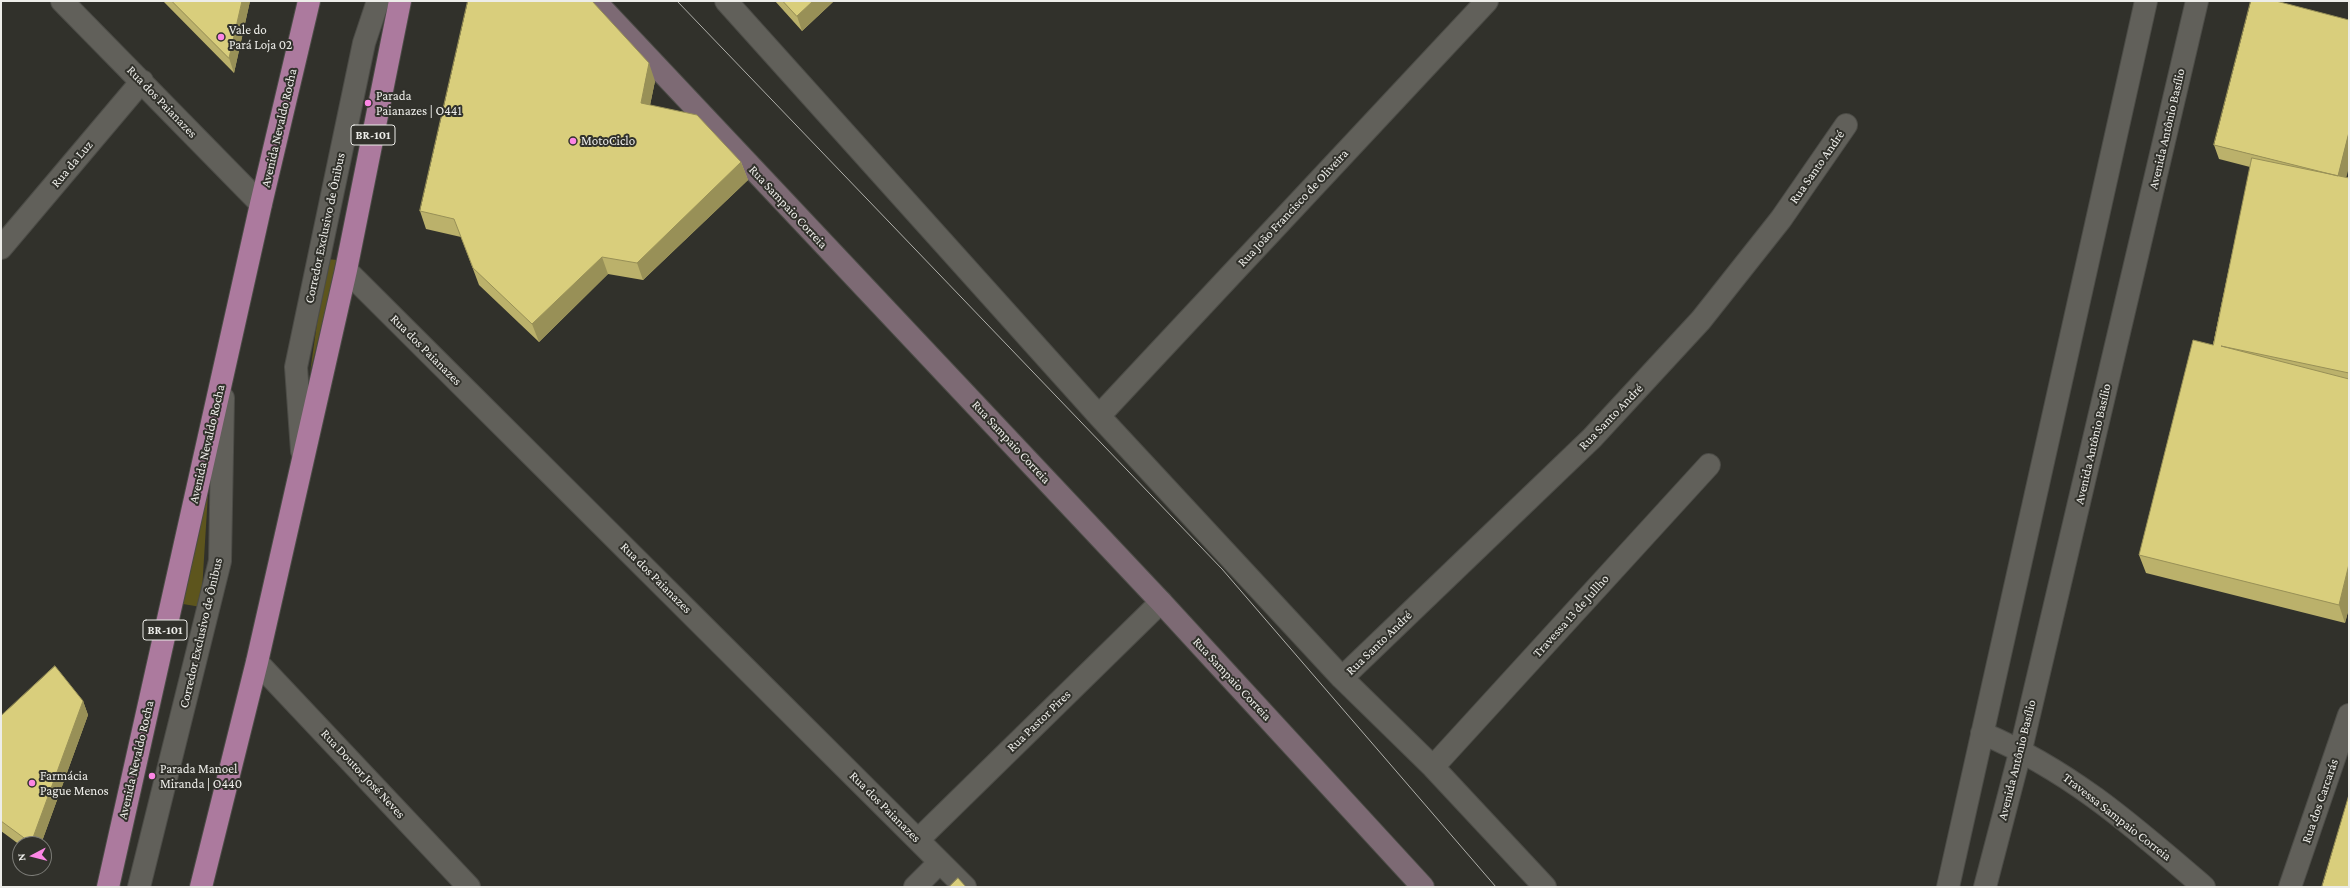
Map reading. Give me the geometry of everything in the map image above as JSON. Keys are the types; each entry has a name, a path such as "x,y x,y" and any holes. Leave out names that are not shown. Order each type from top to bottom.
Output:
{"highway":[{"name":"Avenida Nevaldo Rocha","path":"108,887 261,204 310,1"},
{"name":"BR-101","path":"201,887 256,662 346,270 400,1"}],"main road":[{"name":"Rua Sampaio Correia","path":"595,1 1161,602 1423,887"}],"street":[{"name":"Rua dos Paianazes","path":"62,1 261,204"},
{"name":"Corredor Exclusivo de Ônibus","path":"303,458 296,367 364,43 378,1"},
{"path":"726,1 1099,416 1342,678 1433,767 1545,887"},
{"name":"Rua João Francisco de Oliveira","path":"1099,416 1487,1"},
{"path":"1948,887 2146,1"},
{"name":"Avenida Antônio Basílio","path":"1985,887 2021,749 2197,1"},
{"name":"Rua da Luz","path":"1,248 142,81"},
{"name":"Rua Santo André","path":"1342,678 1592,438 1701,320 1781,219 1846,126"},
{"name":"Rua dos Paianazes","path":"346,270 965,887"},
{"name":"Corredor Exclusivo de Ônibus","path":"139,887 220,561 223,373"},
{"name":"Travessa 13 de Jullho","path":"1433,767 1709,465"},
{"name":"Rua Pastor Pires","path":"918,840 1161,602"},
{"name":"Rua Doutor José Neves","path":"256,662 469,887"},
{"name":"Rua dos Carcarás","path":"2290,887 2349,715"},
{"name":"Travessa Sampaio Correia","path":"1982,733 2021,749 2064,774 2104,803 2204,887"},
{"path":"915,887 940,862"}],"shaded area":[{"path":"326,259 338,260 310,373"},
{"path":"209,477 201,607 183,604"}],"building":[{"name":"Vale do Pará Loja 02","path":"172,1 242,1 229,58"},
{"path":"468,1 592,1 649,63 641,103 697,115 741,162 637,263 602,257 532,324 473,268 454,219 420,211"},
{"path":"783,1 813,1 797,16"},
{"path":"2251,1 2276,1 2349,20 2349,132 2338,176 2214,145"},
{"path":"2252,158 2349,178 2349,373 2221,346 2349,379 2349,564 2339,605 2139,555 2193,340 2213,345"},
{"name":"Farmácia Pague Menos","path":"55,666 83,701 34,836 21,836 1,821 1,716"},
{"path":"2349,795 2349,887 2322,887"},
{"path":"958,878 966,887 949,887"}],"tram line":[{"path":"677,1 1222,569 1496,887"}],"place":[{"name":"Vale do Pará Loja 02","path":"221,37"},
{"name":"Parada Paianazes | O441","path":"368,103"},
{"name":"MotoCiclo","path":"573,141"},
{"name":"Parada Manoel Miranda | O440","path":"152,776"},
{"name":"Farmácia Pague Menos","path":"32,783"}]}
